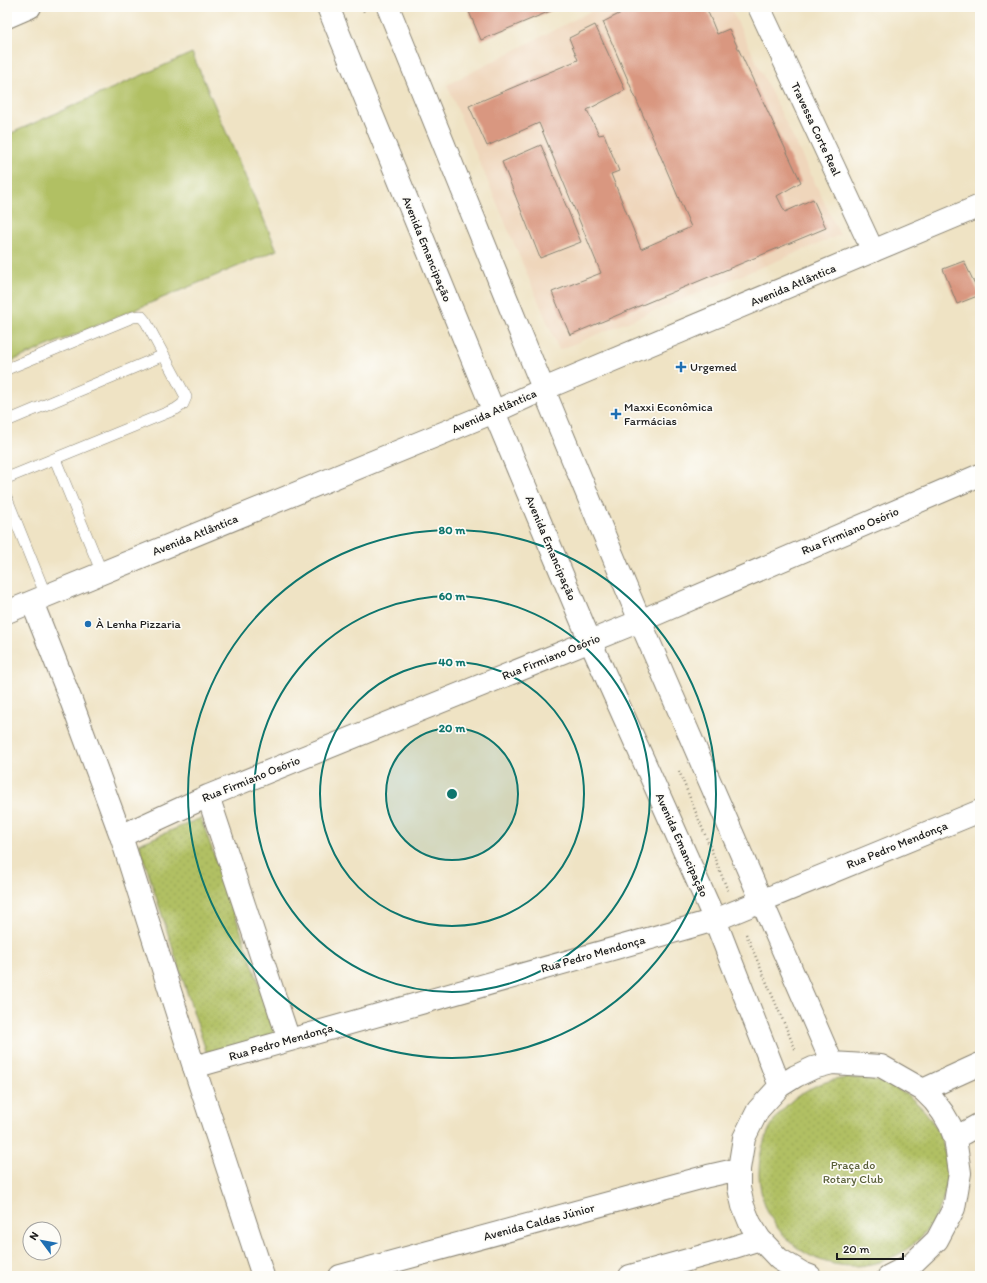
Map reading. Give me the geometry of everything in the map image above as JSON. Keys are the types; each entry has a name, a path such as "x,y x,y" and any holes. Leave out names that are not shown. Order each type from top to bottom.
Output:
{"street":[{"path":"7,17 30,7"},
{"name":"Avenida Emancipação","path":"328,7 494,412 590,641 715,920 780,1086"},
{"path":"388,7 640,621 832,1063"},
{"name":"Travessa Corte Real","path":"759,7 873,251"},
{"name":"Avenida Atlântica","path":"7,612 494,412 544,389 980,206"},
{"name":"Rua Firmiano Osório","path":"121,836 208,796 640,621 980,475"},
{"path":"39,599 72,703 121,836 194,1067 263,1276"},
{"path":"208,796 289,1040"},
{"name":"Rua Pedro Mendonça","path":"194,1067 715,920 736,910 980,811"},
{"path":"810,1276 802,1273 779,1259 760,1239 750,1223 743,1206 739,1188 739,1170 744,1138 758,1110 780,1086 813,1068 832,1063 881,1066 924,1090 943,1113 955,1138 960,1173 954,1208 937,1240 914,1270 889,1276"},
{"path":"924,1090 980,1064"},
{"path":"955,1138 980,1124"},
{"name":"Avenida Caldas Júnior","path":"340,1276 701,1178 739,1170"},
{"path":"630,1276 760,1239"}],"lane":[{"path":"7,369 133,317 141,316 146,322 186,397 183,404 176,409 7,478"},
{"path":"7,421 164,355"},
{"path":"55,458 102,573"},
{"path":"7,499 39,599"}],"path":[{"path":"736,910 804,1072"}],"shaded area":[{"path":"599,7 730,7 840,235 559,350 447,85"}],"green space":[{"path":"192,53 277,250 7,363 7,135"},
{"path":"201,818 277,1034 207,1054 139,844"},
{"name":"Praça do Rotary Club","path":"853,1078 871,1080 889,1085 913,1099 926,1112 940,1136 945,1154 947,1172 945,1190 940,1208 926,1232 913,1245 889,1259 871,1264 853,1266 835,1264 817,1259 793,1245 780,1232 766,1208 761,1190 759,1172 761,1154 766,1136 780,1112 793,1099 817,1085 835,1080"}],"building":[{"path":"467,7 560,7 481,40"},
{"path":"633,7 706,7 717,34 729,29 801,182 777,196 785,212 813,199 826,228 570,335 552,292 601,273 539,123 487,146 469,106 578,60 569,38 595,25 625,90 587,110 599,135 604,134 619,171 611,174 641,249 691,227 603,22"},
{"path":"541,145 581,242 540,258 502,162"},
{"path":"964,261 980,295 957,304 943,269"}],"place":[{"name":"Urgemed","path":"681,367"},
{"name":"Maxxi Econômica Farmácias","path":"616,414"},
{"name":"À Lenha Pizzaria","path":"88,624"}]}
